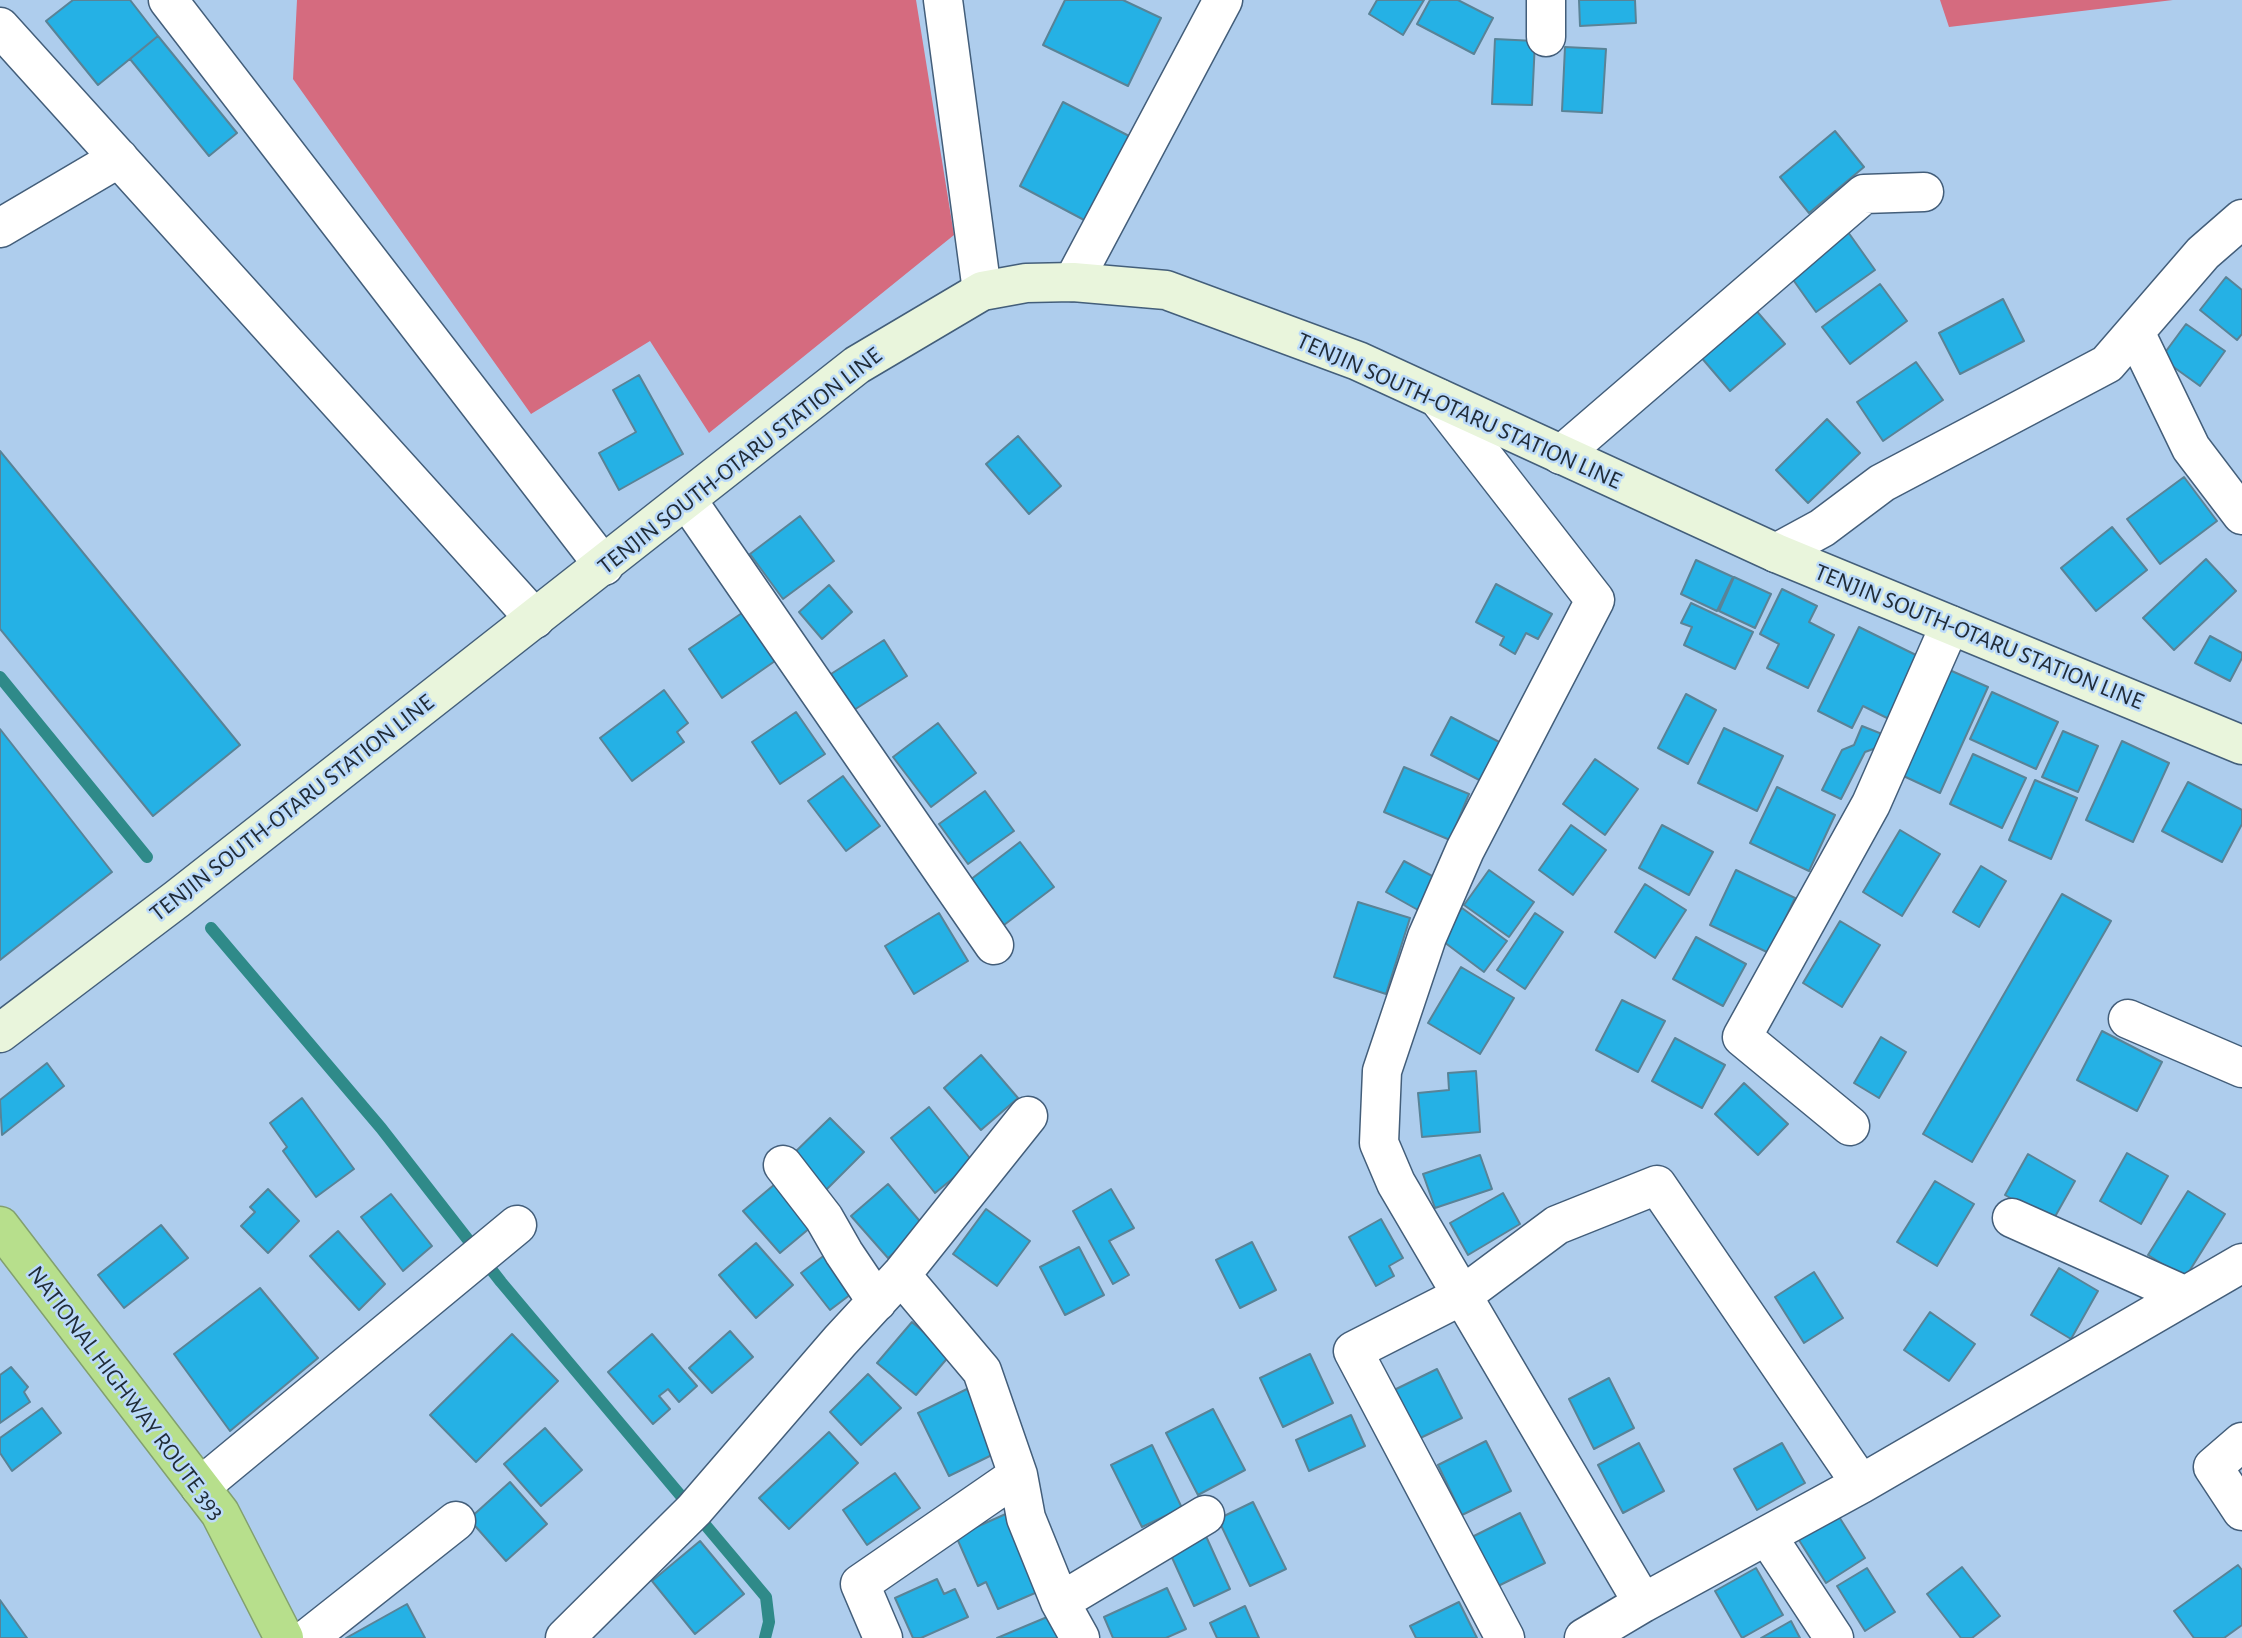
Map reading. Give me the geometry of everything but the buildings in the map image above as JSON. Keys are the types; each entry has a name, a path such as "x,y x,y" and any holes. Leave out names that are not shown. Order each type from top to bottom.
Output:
{"highway":[{"name":"NATIONAL HIGHWAY ROUTE 393","path":"0,1226 220,1513 284,1638"}],"main road":[{"name":"TENJIN SOUTH-OTARU STATION LINE","path":"0,1033 604,566 857,365 982,291 1026,283 1073,282 1166,290 1358,361 1776,553 2242,745"}],"street":[{"path":"168,0 604,566"},
{"path":"943,0 982,291"},
{"path":"1073,282 1223,0"},
{"path":"0,27 535,619"},
{"path":"0,228 119,158"},
{"path":"1561,455 1864,194 1924,192"},
{"path":"1776,553 1822,528 1882,483 2107,364 2203,253 2242,219"},
{"path":"2135,332 2190,448 2242,515"},
{"path":"1438,398 1595,600 1465,850 1427,937 1382,1071 1380,1143 1396,1183 1643,1603"},
{"path":"687,500 995,945"},
{"path":"1850,1126 1742,1037 1871,804 1950,625"},
{"path":"2128,1019 2242,1068"},
{"path":"565,1638 694,1510 840,1341 889,1289 1028,1116"},
{"path":"783,1165 824,1218 844,1254 889,1289 982,1371 1018,1475 1026,1518 1060,1602 1080,1638"},
{"path":"1505,1638 1353,1351 1463,1295 1557,1225 1657,1185 1861,1484"},
{"path":"2011,1218 2185,1295"},
{"path":"200,1487 517,1225"},
{"path":"1584,1638 1861,1484 2242,1264"},
{"path":"2242,1442 2213,1467 2242,1511"},
{"path":"883,1638 860,1584 1018,1475"},
{"path":"1060,1602 1205,1515"},
{"path":"308,1638 456,1521"},
{"path":"1767,1536 1834,1638"}],"shaded area":[{"path":"297,0 916,0 954,235 709,433 650,341 531,414 293,79"},
{"path":"1940,0 2173,0 1949,27"}],"waterway":[{"path":"0,677 147,857"},
{"path":"211,928 381,1128 501,1282 766,1597 769,1622 765,1638"}]}
